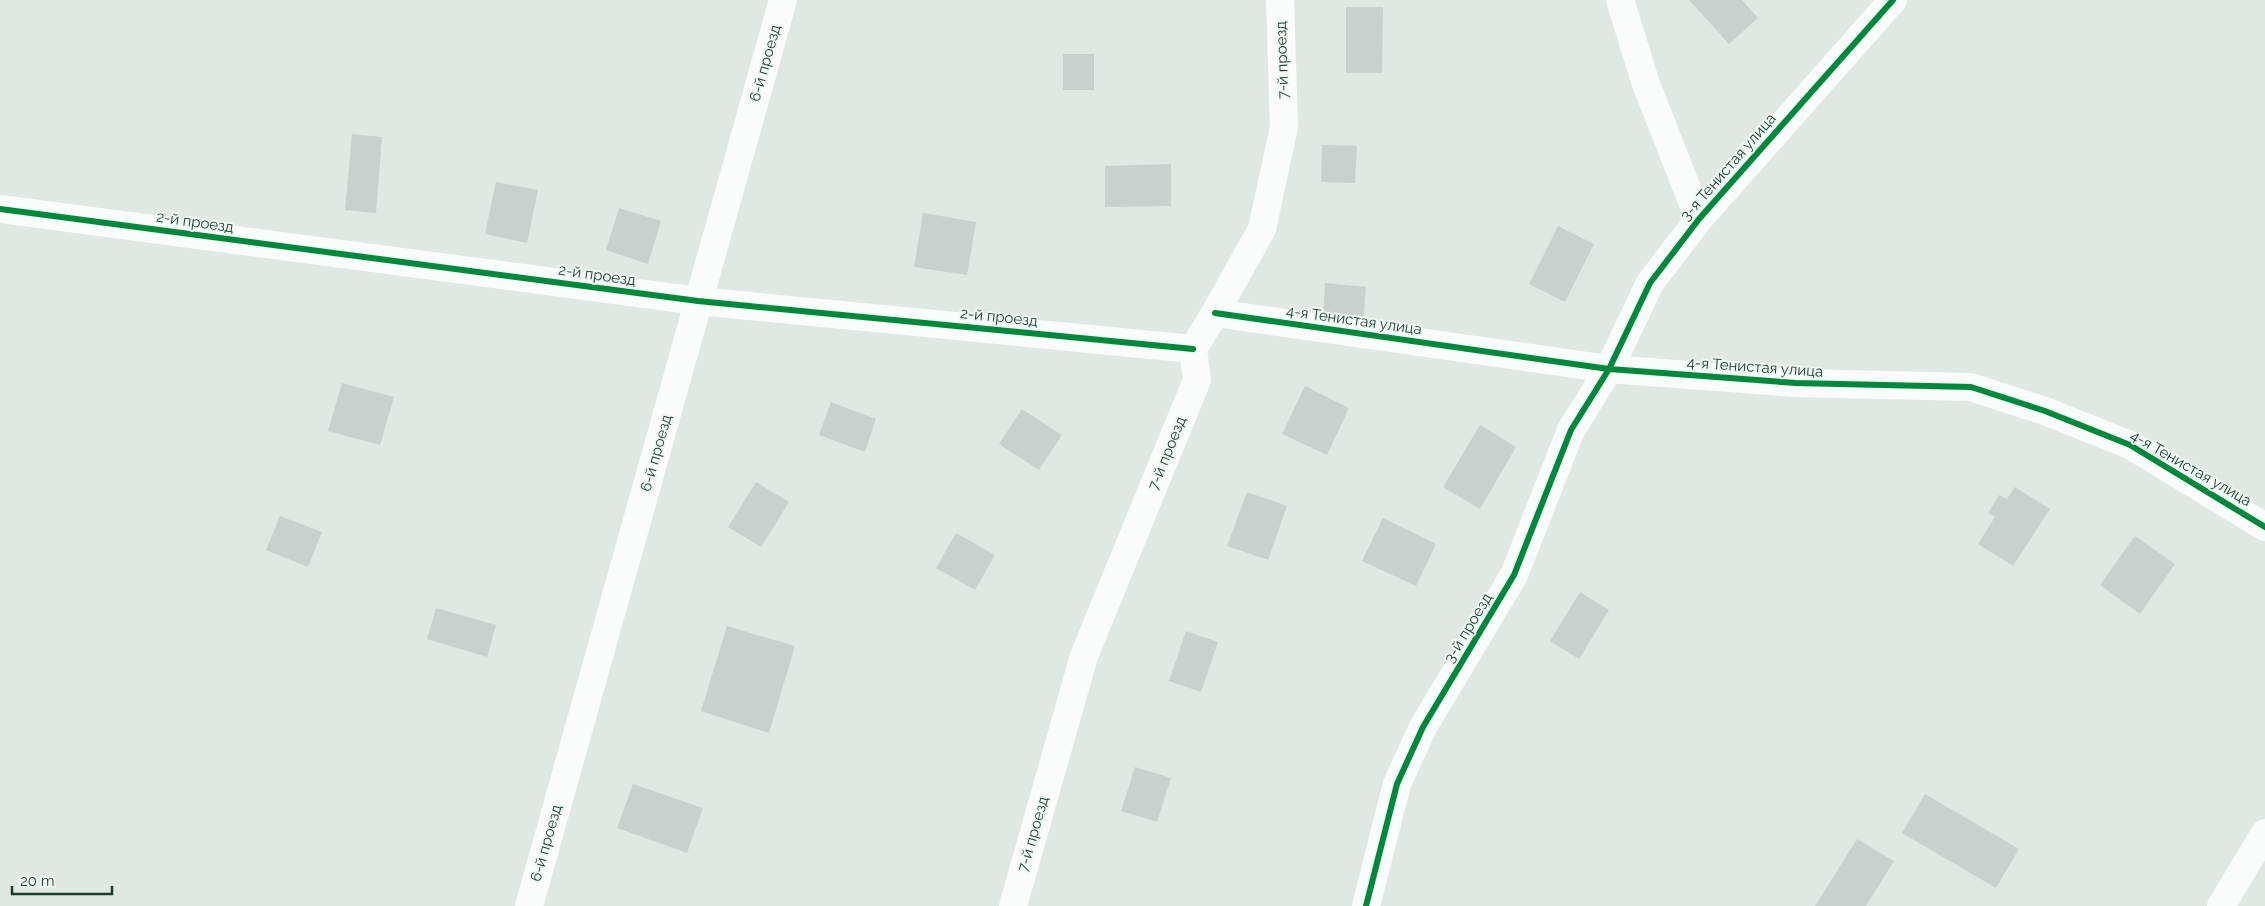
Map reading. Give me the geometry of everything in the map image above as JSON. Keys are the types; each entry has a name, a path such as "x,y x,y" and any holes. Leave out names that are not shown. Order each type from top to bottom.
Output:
{"street":[{"name":"6-й проезд","path":"529,906 783,0"},
{"name":"7-й проезд","path":"1013,906 1084,656 1197,380 1193,349 1216,313 1262,229 1284,127 1280,0"},
{"path":"1620,0 1646,84 1699,219"},
{"name":"3-я Тенистая улица","path":"1609,369 1650,283 1699,219 1893,0"},
{"name":"2-й проезд","path":"0,208 698,301 1193,349"},
{"name":"4-я Тенистая улица","path":"1216,313 1609,369 1796,383 1971,387 2045,411 2130,445 2265,527"},
{"name":"3-й проезд","path":"1366,906 1397,784 1424,727 1514,575 1571,430 1609,369"},
{"path":"2221,906 2265,833"}],"building":[{"path":"1689,0 1742,0 1758,18 1729,44"},
{"path":"1346,7 1383,7 1382,73 1346,73"},
{"path":"1063,54 1094,54 1094,90 1063,90"},
{"path":"352,134 382,137 376,213 345,210"},
{"path":"1322,145 1357,146 1355,183 1321,182"},
{"path":"1171,164 1171,206 1105,207 1105,166"},
{"path":"496,182 538,190 527,243 485,234"},
{"path":"619,208 661,221 648,264 606,250"},
{"path":"923,213 976,222 967,275 914,267"},
{"path":"1558,226 1594,244 1565,302 1529,284"},
{"path":"1325,283 1366,287 1363,323 1323,320"},
{"path":"342,383 394,397 380,445 328,431"},
{"path":"1305,386 1349,408 1327,455 1282,434"},
{"path":"831,402 876,419 865,452 819,435"},
{"path":"1022,409 1062,435 1039,470 999,444"},
{"path":"1480,425 1516,447 1480,509 1443,487"},
{"path":"756,482 789,502 761,547 728,527"},
{"path":"2015,487 2050,509 2013,566 1978,544 1995,517 1988,513 1999,495 2007,499"},
{"path":"1247,492 1287,506 1268,560 1227,546"},
{"path":"280,516 322,532 308,567 266,550"},
{"path":"1383,518 1436,544 1416,586 1362,561"},
{"path":"956,533 995,555 975,590 936,568"},
{"path":"2135,536 2175,564 2140,614 2100,585"},
{"path":"1580,592 1609,610 1579,659 1550,641"},
{"path":"436,608 496,625 487,657 427,639"},
{"path":"727,626 795,646 769,733 701,711"},
{"path":"1186,631 1218,642 1201,692 1169,681"},
{"path":"1135,767 1171,778 1157,822 1121,811"},
{"path":"633,784 703,808 687,853 617,828"},
{"path":"1925,794 2019,849 1996,888 1902,833"},
{"path":"1857,839 1894,861 1866,906 1815,906"}],"cycle path":[{"path":"1366,906 1397,784 1423,727 1514,575 1571,430 1609,369 1650,283 1699,219 1893,0"},
{"path":"0,209 698,301 1193,349"},
{"path":"1215,313 1609,369 1796,383 1971,387 2045,411 2130,445 2265,527"}]}
